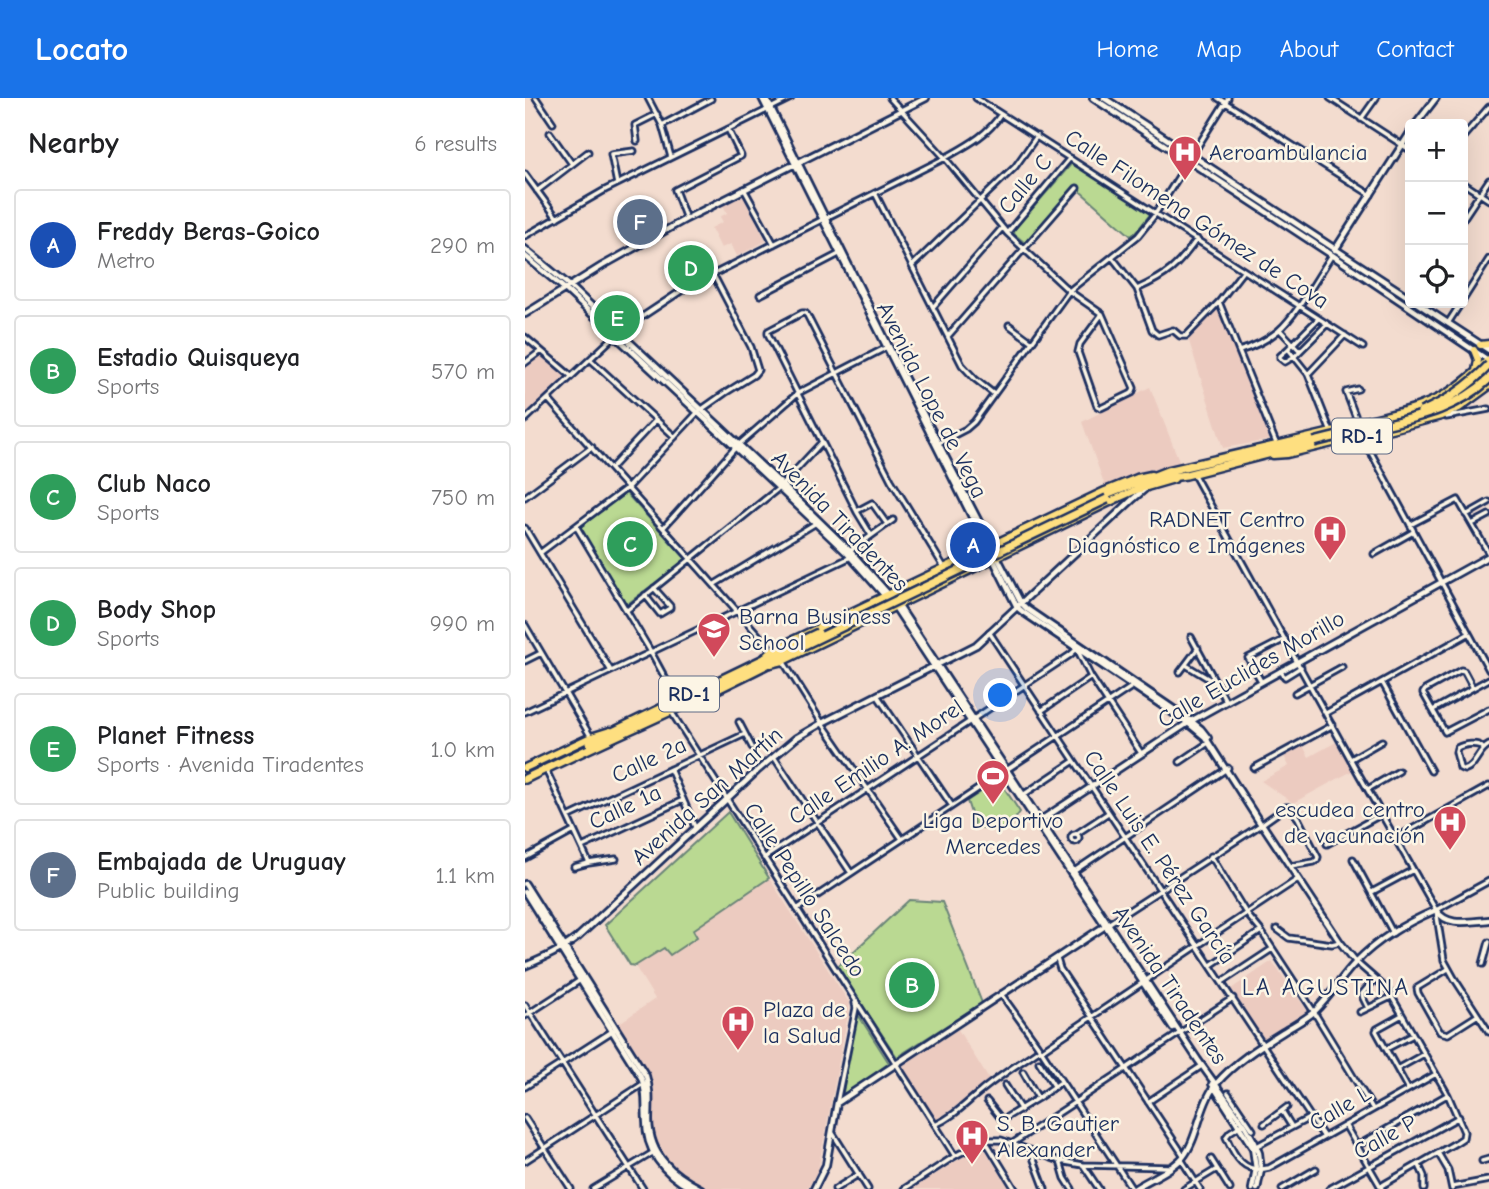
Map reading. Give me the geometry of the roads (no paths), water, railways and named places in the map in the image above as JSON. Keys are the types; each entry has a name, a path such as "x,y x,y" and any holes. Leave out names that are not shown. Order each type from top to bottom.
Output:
{"highway":[{"name":"RD-1","path":"525,776 677,700 801,644 1157,474 1422,412 1440,404 1468,385 1489,361"},
{"name":"RD-1","path":"1107,497 1163,478 1190,474 1433,413 1468,396 1489,379"},
{"name":"RD-1","path":"593,741 637,728 769,664 801,644"}],"main road":[{"name":"Avenida Lope de Vega","path":"764,98 887,347"},
{"path":"525,314 605,264 686,219 926,98"},
{"path":"1093,98 1405,295"},
{"path":"1104,98 1489,361"},
{"path":"1420,119 1436,98"},
{"path":"1332,255 1405,140"},
{"name":"Avenida Lope de Vega","path":"825,218 839,254 1023,612 1205,733 1259,823 1356,962"},
{"name":"Avenida Tiradentes","path":"525,249 781,486 850,554 896,606 1215,1086"},
{"name":"Avenida Tiradentes","path":"525,256 568,288"},
{"path":"1425,308 1489,350"},
{"path":"1480,345 1489,344"},
{"path":"1474,350 1478,360 1475,372"},
{"name":"RD-1","path":"1332,432 1422,405 1462,384 1489,361"},
{"path":"1462,384 1476,380 1481,389 1476,396"},
{"name":"RD-1","path":"1262,456 1287,454 1420,422 1459,408 1489,386"},
{"path":"1459,408 1489,393"},
{"name":"RD-1","path":"761,660 772,650 1105,491 1137,478 1157,474"},
{"name":"RD-1","path":"769,664 783,661 1116,499 1190,474"},
{"name":"Avenida San Martín","path":"525,966 563,948 578,937 796,738 976,645 1151,485"},
{"name":"Avenida Tiradentes","path":"781,486 850,554"},
{"path":"1025,529 1001,545 1002,548 1006,551 1031,541"},
{"path":"953,564 959,564 977,555 983,557 981,563 963,571 960,576"},
{"name":"Calle Euclides Morillo","path":"1038,821 1189,722 1261,681 1299,664 1489,555"},
{"path":"923,579 901,592 899,597 904,600 923,590 929,590"},
{"path":"851,613 877,604 880,606 879,612 856,624"},
{"name":"Avenida Lope de Vega","path":"1189,722 1227,769"},
{"name":"RD-1","path":"525,776 547,772 637,728"},
{"name":"Avenida Tiradentes","path":"1005,771 1038,821"},
{"path":"525,884 563,948"},
{"path":"525,892 583,979 646,1082 655,1153 665,1171 692,1189"},
{"path":"1133,1189 1182,1157 1189,1147 1203,1107 1215,1086 1230,1070 1263,1044 1314,1012 1356,962 1378,943 1436,910 1447,920 1489,920"},
{"path":"814,1189 826,1165 837,1103 1107,925"},
{"name":"Avenida Tiradentes","path":"1179,1033 1200,1067 1247,1127 1255,1147 1259,1169 1254,1189"},
{"path":"655,1153 673,1172 701,1189"}],"street":[{"path":"536,98 553,123"},
{"path":"648,98 662,125 671,157"},
{"path":"525,236 617,184 791,98"},
{"path":"890,98 1002,228 1069,291 1102,314 1134,388 1132,393 1101,408 1097,406 1078,352 1080,344 1102,314"},
{"name":"Calle Filomena Gómez de Cova","path":"977,98 1363,348"},
{"path":"1218,98 1226,100 1371,195"},
{"path":"1330,98 1405,147"},
{"path":"1361,119 1376,98"},
{"path":"662,125 711,99"},
{"path":"937,444 966,429 979,416 1069,291 1137,236 1156,213 1226,100"},
{"path":"1468,131 1489,107"},
{"path":"637,141 635,125 657,114"},
{"path":"525,420 617,333 684,289 945,159 984,134 1001,114"},
{"path":"686,219 675,190 741,156 728,129"},
{"path":"550,133 572,164"},
{"path":"912,267 1016,167 1037,136"},
{"path":"617,184 611,154 634,151"},
{"path":"537,191 588,152"},
{"name":"Calle C","path":"1007,233 1070,158"},
{"path":"525,174 557,218"},
{"path":"1468,211 1489,180"},
{"path":"1468,186 1489,200"},
{"path":"948,336 1077,188"},
{"path":"744,189 774,244"},
{"path":"875,193 968,372 995,395"},
{"path":"933,307 1002,228"},
{"path":"1137,289 1170,272 1197,239"},
{"path":"760,295 839,254"},
{"path":"1240,351 1280,330 1332,255"},
{"path":"1112,257 1137,289 1152,330 1158,335 1173,330 1180,336 1187,336 1243,271"},
{"path":"1468,293 1489,260"},
{"path":"540,553 628,487 700,411 758,370 751,347 713,274"},
{"path":"1219,302 1277,445"},
{"path":"1448,323 1458,308"},
{"path":"871,535 768,332 802,313 807,315 838,373 891,480 945,568"},
{"path":"1319,319 1280,356 1283,362 1295,356 1327,324"},
{"path":"1009,325 1032,342"},
{"path":"1280,330 1300,351"},
{"path":"1308,374 1345,335"},
{"path":"525,337 571,376"},
{"path":"664,527 737,445 798,393 887,347"},
{"path":"1287,349 1308,374 1332,432"},
{"path":"525,363 541,351"},
{"path":"590,359 675,437"},
{"path":"1358,389 1346,392 1358,423"},
{"path":"548,398 772,650"},
{"path":"1420,422 1489,409"},
{"path":"611,468 656,420"},
{"path":"1361,436 1489,670"},
{"path":"626,611 781,486 822,442"},
{"path":"525,497 592,447"},
{"path":"1190,474 1436,910 1442,954 1448,969 1488,1029"},
{"path":"1409,525 1457,500 1489,555"},
{"path":"857,512 872,502 887,524"},
{"path":"1466,515 1489,502"},
{"path":"1472,524 1489,514"},
{"path":"525,712 739,611 850,554 893,520"},
{"path":"715,584 816,523"},
{"path":"576,526 677,700"},
{"path":"525,528 611,671"},
{"path":"1374,554 1413,532"},
{"path":"645,595 660,614 670,608 654,588"},
{"path":"525,625 593,741"},
{"name":"Calle Luis E. Pérez García","path":"989,632 1324,1138"},
{"path":"1326,713 1468,633"},
{"path":"1191,637 1226,701"},
{"path":"1261,681 1248,658 1285,639"},
{"path":"1079,647 1091,677 1141,753"},
{"name":"Calle Emilio A. Morel","path":"764,858 1079,647"},
{"path":"1180,672 1198,648"},
{"path":"525,661 541,653"},
{"path":"783,661 902,839"},
{"path":"1186,665 1215,682"},
{"path":"1295,693 1342,667"},
{"path":"1473,688 1463,670 1423,692 1444,732 1489,709"},
{"path":"1041,711 1091,677"},
{"path":"1432,710 1489,679"},
{"path":"1382,682 1430,771"},
{"path":"797,909 1134,685"},
{"path":"877,695 952,806"},
{"name":"Calle Pepillo Salcedo","path":"671,712 955,1156"},
{"path":"739,722 751,747"},
{"path":"1254,768 1333,725"},
{"name":"Calle 2a","path":"568,817 745,734"},
{"path":"1351,759 1382,741"},
{"path":"1179,762 1208,743"},
{"path":"1483,748 1478,744 1457,748 1460,768 1470,768 1483,748 1489,745"},
{"path":"774,757 851,873"},
{"path":"1023,795 1074,761"},
{"path":"670,769 696,829"},
{"path":"1072,872 1227,769"},
{"path":"1368,789 1399,771"},
{"path":"547,772 589,863"},
{"path":"1395,838 1489,786"},
{"name":"Calle 1a","path":"582,847 684,800"},
{"path":"1107,925 1286,807 1298,818 1318,857 1314,862 1290,866"},
{"path":"1076,834 1108,813"},
{"path":"1327,844 1382,814"},
{"path":"525,858 574,831"},
{"path":"1211,856 1246,913 1261,931 1314,1012 1373,1110"},
{"path":"574,867 616,859"},
{"path":"1353,859 1394,933"},
{"path":"1371,893 1413,870"},
{"path":"935,1125 959,1111 987,1086 1040,1050 1299,879"},
{"path":"1436,910 1489,881"},
{"path":"1277,929 1289,938 1332,944 1341,942"},
{"path":"1211,965 1261,931"},
{"path":"1483,964 1489,942"},
{"path":"1222,982 1272,948"},
{"path":"1055,960 1148,1102 1200,1189"},
{"name":"Avenida Lope de Vega","path":"1356,962 1388,990 1459,1117 1464,1129 1462,1138 1438,1153"},
{"path":"1448,969 1417,988 1440,1032 1448,1034 1478,1015"},
{"path":"527,1014 583,979"},
{"path":"1368,1008 1362,994 1374,980"},
{"path":"1001,994 1133,1189"},
{"path":"1360,1012 1391,997"},
{"path":"1013,1143 1233,998"},
{"path":"837,1103 856,1008 855,1001"},
{"path":"525,1005 527,1014 643,1189"},
{"path":"1402,1015 1376,1030 1408,1089"},
{"path":"525,1087 614,1030"},
{"path":"1386,1049 1413,1035"},
{"path":"1397,1069 1424,1054"},
{"path":"1039,1062 1055,1087"},
{"path":"1148,1102 1200,1067"},
{"path":"1023,1072 1038,1098"},
{"name":"Calle L","path":"1259,1169 1269,1168 1436,1074"},
{"path":"987,1101 1001,1121 1061,1081"},
{"path":"525,1161 646,1082"},
{"path":"1005,1085 1021,1110"},
{"path":"1228,1093 1247,1127 1227,1135 1227,1139 1244,1166 1259,1169"},
{"path":"1357,1146 1448,1095"},
{"path":"1264,1124 1287,1107"},
{"path":"1282,1111 1292,1128"},
{"path":"1255,1147 1311,1117"},
{"name":"Calle P","path":"1329,1189 1459,1117"},
{"path":"525,1118 571,1189"},
{"path":"1345,1125 1382,1188 1438,1153 1448,1170 1452,1188 1489,1180"},
{"path":"832,1132 869,1189"},
{"path":"985,1140 1015,1189"},
{"path":"904,1189 985,1140 1013,1143 1060,1161 1169,1167"},
{"path":"1031,1152 1045,1189"},
{"path":"593,1189 655,1153"},
{"path":"1211,1159 1230,1189"},
{"path":"1482,1161 1489,1159"},
{"path":"1060,1161 1065,1178 1073,1189"},
{"path":"1083,1164 1099,1189"},
{"path":"1419,1165 1425,1176 1424,1189"},
{"path":"1184,1189 1217,1169"},
{"path":"1282,1189 1316,1169"},
{"path":"835,1189 859,1174"}],"place":[{"name":"Aeroambulancia","path":"1185,182"},
{"name":"Embajada de Uruguay","path":"640,222"},
{"name":"Body Shop","path":"691,268"},
{"name":"Planet Fitness","path":"617,318"},
{"name":"Club Naco","path":"630,544"},
{"name":"Freddy Beras-Goico","path":"973,545"},
{"name":"RADNET Centro Diagnóstico e Imágenes","path":"1330,562"},
{"name":"Barna Business School","path":"714,659"},
{"name":"Liga Deportivo Mercedes","path":"993,806"},
{"name":"escudea centro de vacunación","path":"1450,852"},
{"name":"Estadio Quisqueya","path":"912,985"},
{"name":"Plaza de la Salud","path":"738,1052"},
{"name":"S. B. Gautier Alexander","path":"972,1166"}],"district":[{"name":"LA AGUSTINA","path":"1326,987"}]}
